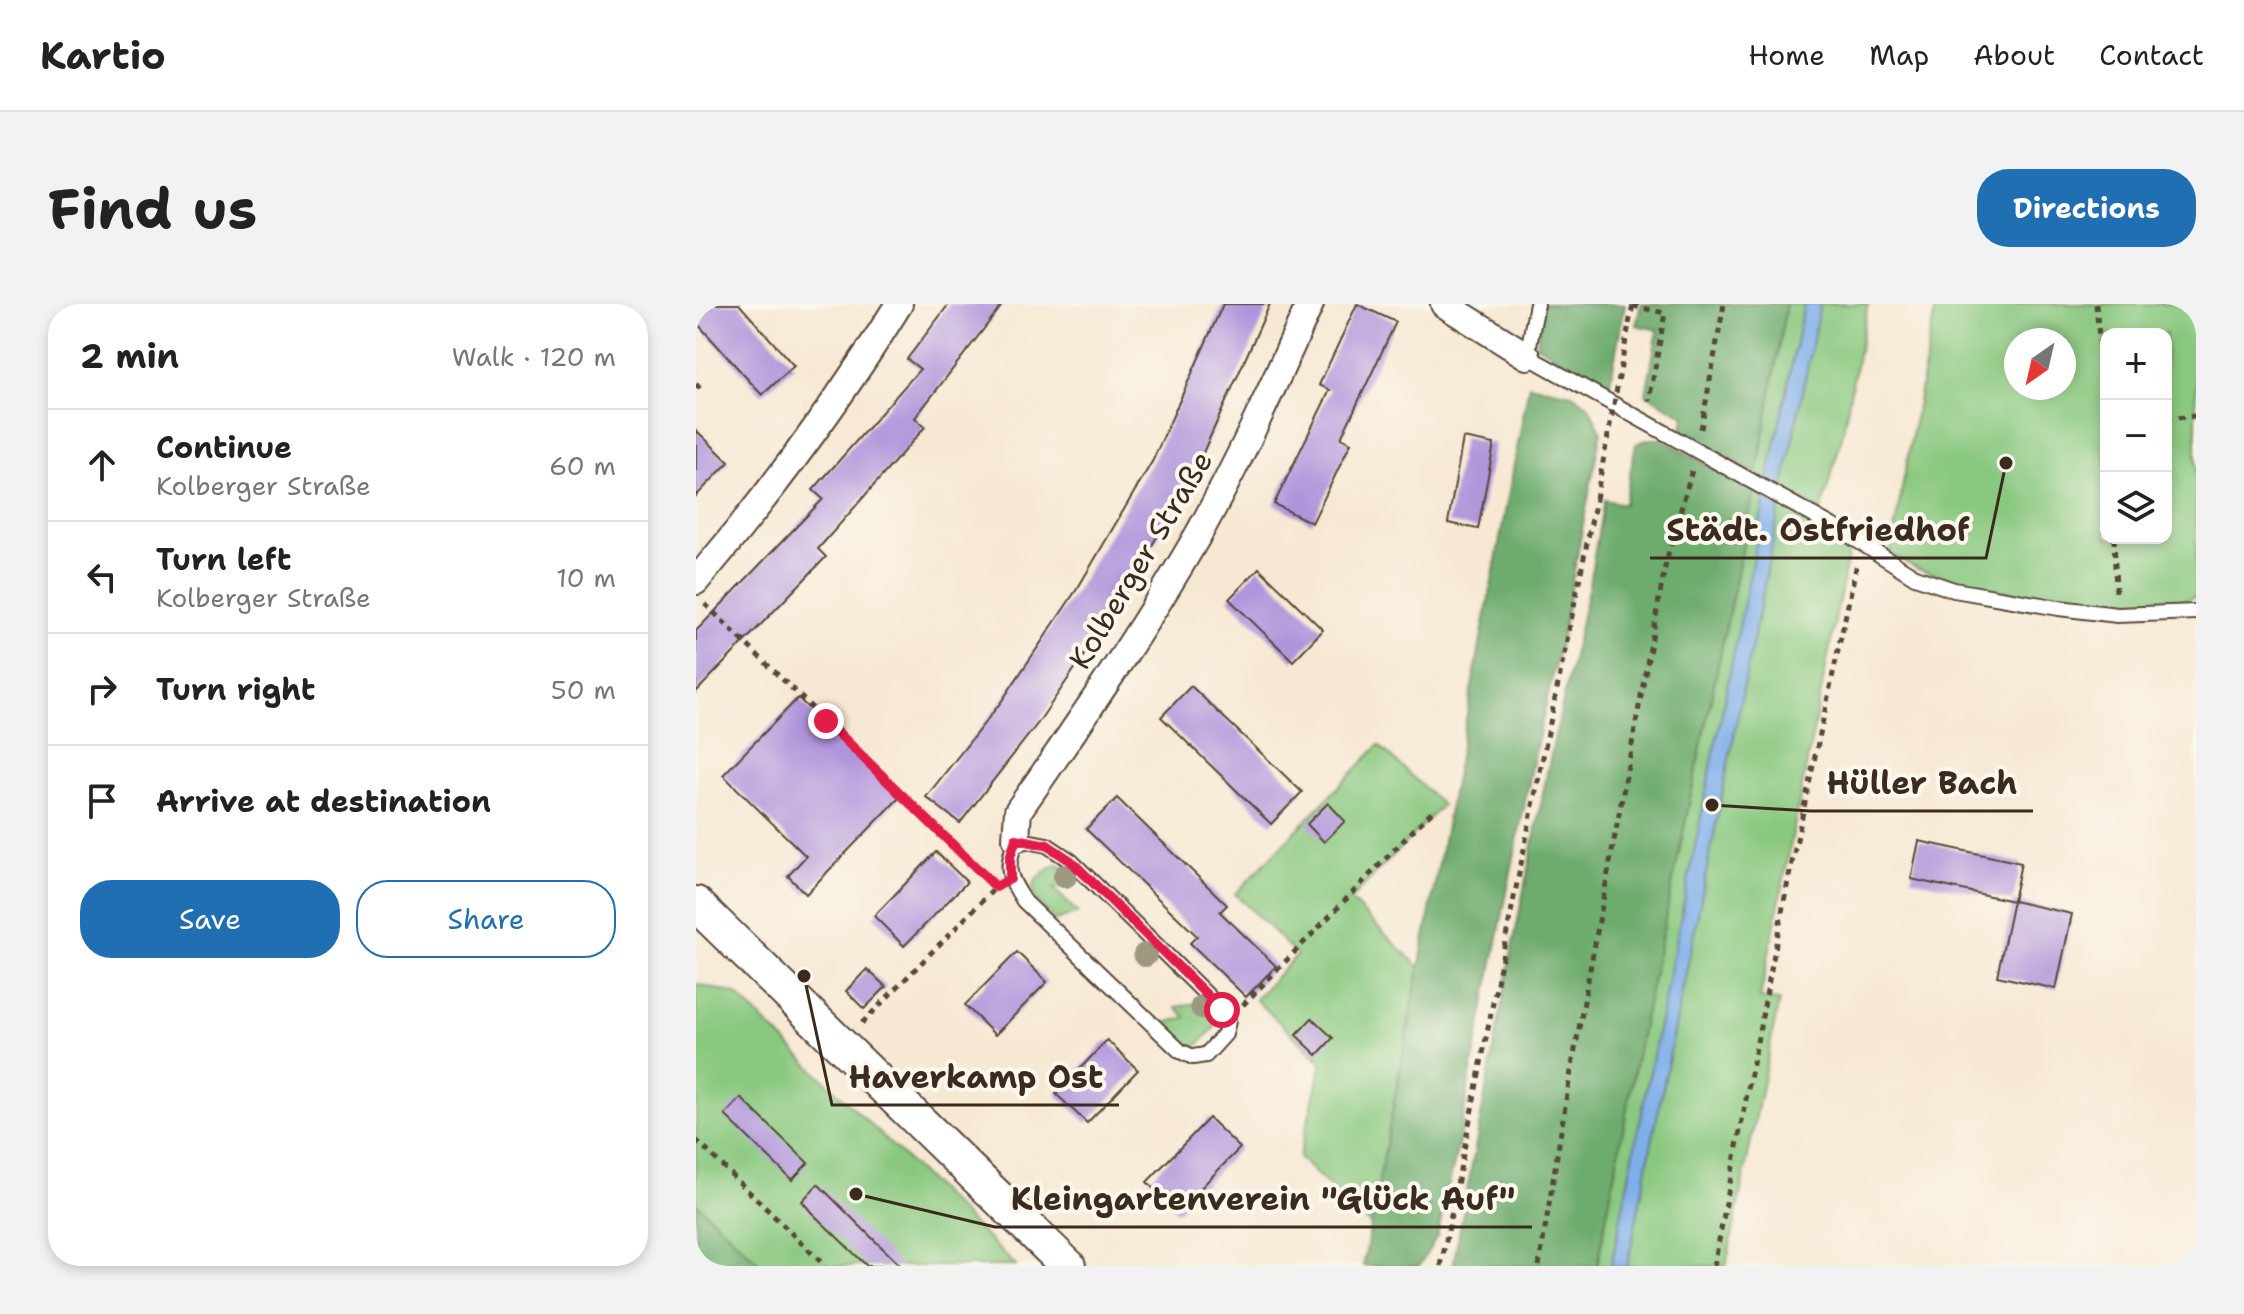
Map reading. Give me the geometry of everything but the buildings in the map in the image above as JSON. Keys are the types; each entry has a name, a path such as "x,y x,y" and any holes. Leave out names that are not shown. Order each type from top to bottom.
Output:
{"street":[{"path":"696,581 753,514 829,410 899,304"},
{"name":"Kolberger Straße","path":"1016,839 1018,811 1141,629 1199,533 1259,419 1310,304"},
{"path":"1444,304 1527,356"},
{"path":"696,904 1068,1266"}],"lane":[{"path":"1537,304 1527,356 1857,540 1915,577 1954,590 2059,608 2117,615 2196,612"},
{"path":"1016,839 1047,845 1071,861 1222,1010 1228,1021"},
{"name":"Kolberger Straße","path":"1016,839 1010,857 1010,879 1024,901 1180,1051 1193,1057 1206,1055 1225,1034 1228,1021"}],"path":[{"path":"1539,1266 1569,1082 1663,578 1697,452 1724,304"},
{"path":"2096,304 2105,400"},
{"path":"1441,1266 1634,305 1665,313 1645,422"},
{"path":"696,384 700,389 696,393"},
{"path":"2172,418 2196,416"},
{"path":"1714,1266 1857,540"},
{"path":"2114,544 2117,615"},
{"path":"696,595 996,887 840,1044"},
{"path":"1228,1021 1435,808"},
{"path":"696,1140 825,1266"}],"green space":[{"path":"1543,304 1625,304 1609,388 1536,345"},
{"path":"1641,304 1786,304 1757,474 1681,431 1685,416 1646,394 1658,330 1636,325"},
{"path":"1786,304 1804,304 1768,481 1757,474"},
{"path":"1820,304 1868,304 1841,441 1821,511 1783,489"},
{"path":"1936,304 2196,304 2196,596 2159,608 2159,603 2102,607 1976,586 1918,569 1890,554"},
{"path":"1529,385 1572,394 1588,405 1601,431 1460,1137 1437,1236 1419,1266 1363,1266"},
{"path":"1648,439 1662,439 1754,492 1642,1030 1597,1266 1453,1266 1515,935 1604,500 1624,504 1636,444"},
{"path":"1754,492 1765,498 1611,1266 1597,1266 1642,1030"},
{"path":"1780,506 1850,546 1760,998 1779,1001 1726,1266 1627,1266"},
{"path":"1379,745 1442,805 1350,900 1419,967 1371,1225 1299,1158 1322,1063 1255,999 1297,955 1235,894"},
{"path":"1056,865 1066,868 1079,881 1054,889 1078,913 1056,921 1035,899 1033,886"},
{"path":"696,984 736,994 1016,1266 762,1266 696,1203"},
{"path":"1204,1001 1214,1011 1215,1027 1197,1046 1187,1046 1163,1024 1186,1017 1176,1007"},
{"path":"696,1203 762,1266 699,1266 696,1263"}],"water":[{"path":"1804,304 1820,304 1783,489 1768,481"},
{"path":"1765,498 1780,506 1627,1266 1611,1266"}],"place":[{"name":"Städt. Ostfriedhof","path":"2006,463"},
{"name":"Hüller Bach","path":"1712,805"},
{"name":"Haverkamp Ost","path":"804,976"},
{"name":"Kleingartenverein \"Glück Auf\"","path":"856,1194"}],"route":[{"path":"826,721 996,887 1010,879 1010,857 1016,839 1047,845 1071,861 1222,1010"}]}
